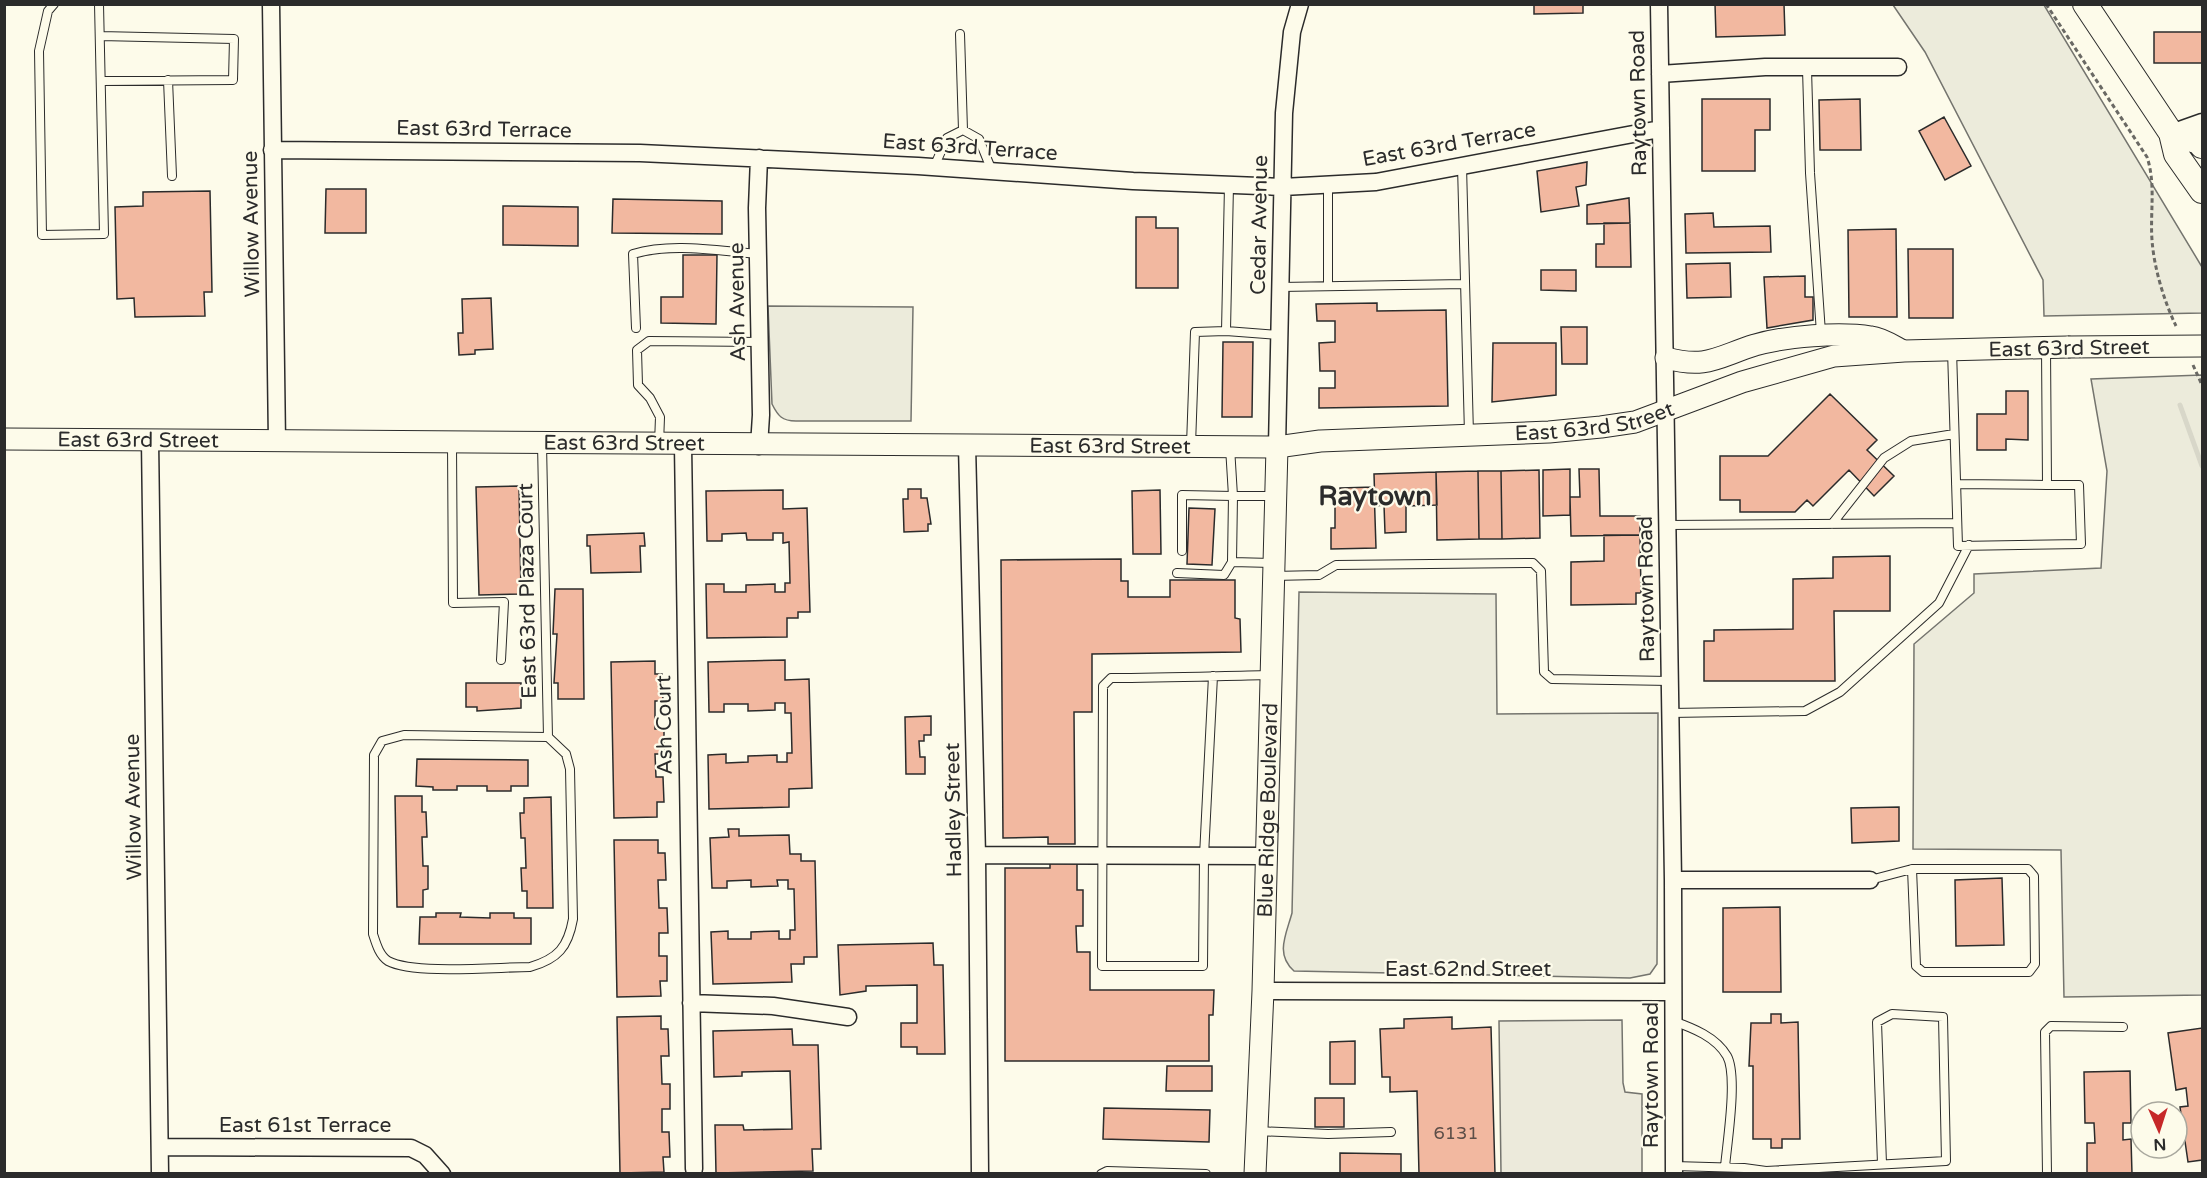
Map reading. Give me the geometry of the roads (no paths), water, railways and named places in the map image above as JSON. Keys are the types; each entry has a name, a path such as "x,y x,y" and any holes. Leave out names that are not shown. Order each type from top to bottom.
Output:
{"main road":[{"path":"2088,6 2171,133 2176,154 2202,191"},
{"path":"2171,133 2199,141 2202,146"}],"street":[{"name":"Willow Avenue","path":"271,4 277,442"},
{"name":"Cedar Avenue","path":"1277,447 1284,113 1292,32 1300,4"},
{"name":"Raytown Road","path":"1659,4 1673,880 1674,1169"},
{"path":"1660,74 1766,67 1807,69 1898,67"},
{"path":"2171,133 2202,122"},
{"name":"East 63rd Terrace","path":"272,150 640,153 1283,187 1376,182 1660,129"},
{"name":"Ash Avenue","path":"759,158 759,446"},
{"path":"1666,358 1689,364 1702,363 1757,345 1822,337 1872,337 1904,351"},
{"name":"East 63rd Street","path":"4,439 759,446 1277,447 1320,441 1549,432 1635,422 1742,382 1834,356 1904,351 2046,347 2196,351"},
{"name":"Willow Avenue","path":"150,440 160,1173"},
{"name":"Ash Court","path":"683,445 694,1169"},
{"name":"Hadley Street","path":"967,445 977,855 980,1173"},
{"name":"Blue Ridge Boulevard","path":"1255,1173 1263,991 1277,447"},
{"path":"977,855 1266,856"},
{"path":"1673,880 1870,880"},
{"name":"East 62nd Street","path":"1263,991 1673,992"},
{"path":"692,1004 772,1006 848,1017"},
{"name":"East 61st Terrace","path":"160,1147 411,1148 425,1155 441,1173"}],"lane":[{"path":"54,4 48,11 39,51 42,235 104,234 99,4"},
{"path":"960,34 963,130"},
{"path":"100,36 234,39 233,80 101,81"},
{"path":"1807,69 1810,184 1822,337"},
{"path":"168,80 172,176"},
{"path":"934,167 947,138 963,130"},
{"path":"963,130 979,139 992,171"},
{"path":"1462,166 1469,434"},
{"path":"1226,332 1229,185"},
{"path":"1328,186 1328,286"},
{"path":"636,328 633,254 647,249 700,249 758,254"},
{"path":"1281,286 1465,284"},
{"path":"1191,446 1195,332 1280,335"},
{"path":"659,445 660,417 650,398 638,385 637,350 649,341 760,342"},
{"path":"2046,347 2047,485"},
{"path":"1952,350 1954,434 1958,546 2081,543 2079,485 1956,484"},
{"path":"1832,524 1884,458 1911,441 1954,434"},
{"path":"452,443 453,603 504,602 501,660"},
{"name":"East 63rd Plaza Court","path":"542,444 548,737"},
{"path":"1178,573 1224,575 1232,562 1233,496 1230,447"},
{"path":"1182,551 1182,495 1276,496"},
{"path":"1668,525 1957,523"},
{"path":"1670,713 1805,711 1840,692 1939,603 1969,545"},
{"path":"1232,562 1319,575 1336,565 1533,563 1541,571 1544,672 1552,679 1670,681"},
{"path":"1213,676 1204,856 1203,966 1102,966 1103,686 1111,678 1213,676 1271,675"},
{"path":"404,735 548,737 566,754 570,769 573,919 570,936 561,950 549,962 530,967 413,968 387,961 377,949 373,934 374,755 382,741 404,735"},
{"path":"1870,880 1912,869 2028,869 2034,876 2035,964 2029,972 1923,972 1916,966 1912,869"},
{"path":"1674,1169 1725,1167 1766,1171 1946,1161 1943,1017 1892,1014 1877,1022 1882,1164"},
{"path":"1673,1021 1703,1033 1727,1057 1731,1089 1725,1167"},
{"path":"2047,1173 2045,1032 2051,1026 2123,1027"},
{"path":"1257,1131 1328,1134 1391,1132"},
{"path":"1101,1173 1107,1170 1206,1173"}],"waterway":[{"path":"2180,405 2202,466"}],"district":[{"name":"Raytown","path":"1375,496"}]}
